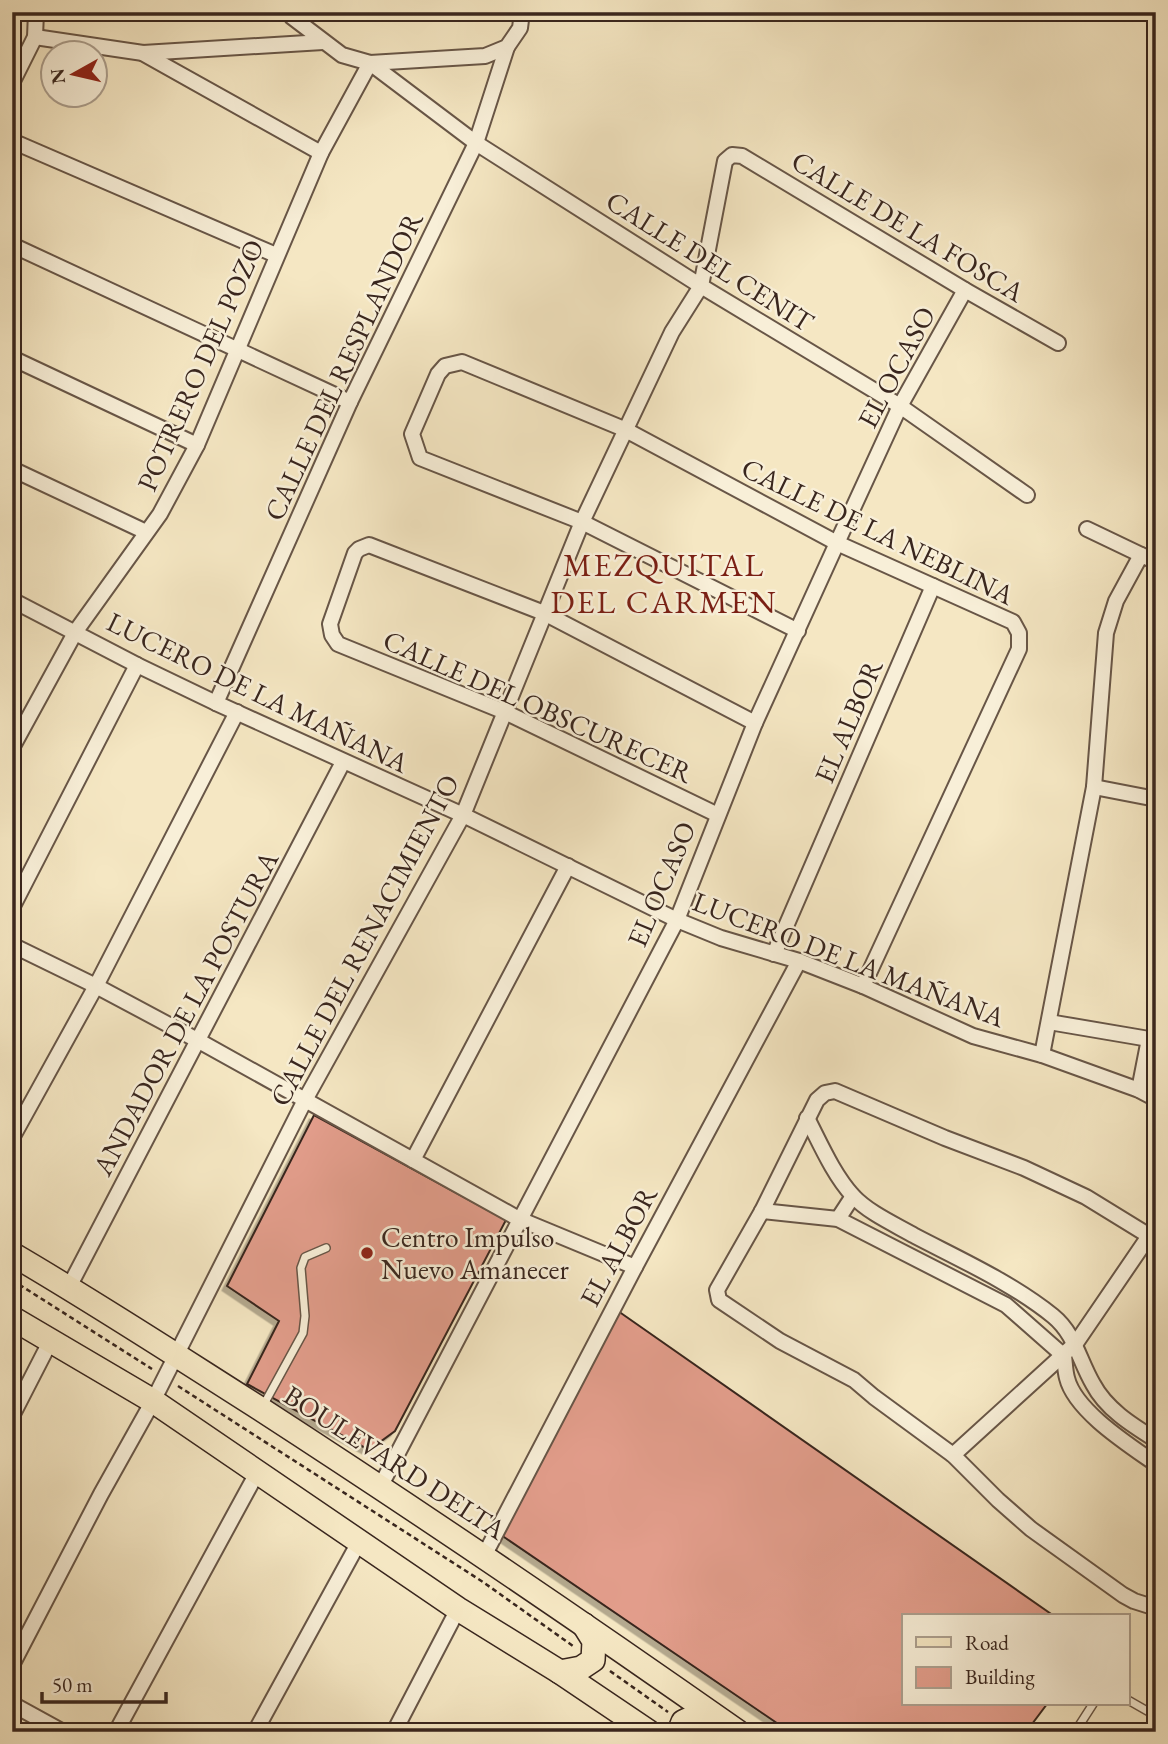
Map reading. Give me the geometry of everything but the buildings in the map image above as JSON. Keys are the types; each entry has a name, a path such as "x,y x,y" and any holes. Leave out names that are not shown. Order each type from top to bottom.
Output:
{"main road":[{"name":"BOULEVARD DELTA","path":"12,1254 177,1354 380,1487 731,1727"},
{"path":"12,1318 153,1401 458,1609 560,1672 649,1732"},
{"path":"560,1672 581,1668 593,1660 594,1641 584,1625"},
{"path":"681,1727 694,1719 731,1727"}],"street":[{"path":"12,83 36,37 36,12"},
{"name":"CALLE DEL RESPLANDOR","path":"216,703 350,401 476,143 507,47 520,28 522,12"},
{"path":"288,14 342,55 370,63 485,56 507,47"},
{"path":"36,37 143,53 323,42"},
{"path":"143,53 321,153"},
{"name":"CALLE DEL CENIT","path":"370,63 476,143 701,286 900,406 1027,495"},
{"name":"POTRERO DEL POZO","path":"12,748 76,631 160,513 197,445 321,153 370,63"},
{"path":"12,141 276,255"},
{"name":"CALLE DEL RENACIMIENTO","path":"12,1665 153,1401 305,1100 463,816 582,522 672,332 701,286 724,161 732,155"},
{"name":"CALLE DE LA FOSCA","path":"732,155 742,156 1058,343"},
{"path":"12,245 350,401"},
{"name":"EL OCASO","path":"380,1487 677,920 755,723 837,543 900,406 965,290"},
{"path":"12,358 197,445"},
{"name":"CALLE DE LA NEBLINA","path":"582,522 420,457 412,433 438,374 445,366 461,362 624,429 837,543 1013,622 1019,633 1019,649 863,986"},
{"path":"12,469 146,532"},
{"path":"582,522 798,631"},
{"path":"1087,529 1156,562"},
{"name":"CALLE DEL OBSCURECER","path":"544,614 369,545 355,553 330,624 332,635 338,644 505,712 718,815"},
{"path":"1042,1055 1094,787 1106,633 1116,601 1140,555"},
{"name":"EL ALBOR","path":"774,954 933,586"},
{"name":"LUCERO DE LA MAÑANA","path":"12,600 137,665 463,816 677,920 721,938 799,961 863,986 973,1036 1042,1055 1139,1090 1156,1099"},
{"path":"544,614 755,723"},
{"path":"12,908 137,665"},
{"path":"12,1138 96,986 237,712"},
{"name":"ANDADOR DE LA POSTURA","path":"68,1286 344,762"},
{"path":"1094,787 1156,799"},
{"path":"413,1160 568,866"},
{"path":"12,945 199,1041 519,1219 635,1267"},
{"name":"EL ALBOR","path":"484,1556 799,961"},
{"path":"1049,1022 1152,1036 1139,1090"},
{"path":"953,1455 1076,1343 1152,1238 1086,1197 1024,1168 835,1091 825,1093 817,1100 807,1118 762,1211 717,1290 719,1300 780,1341 854,1380 953,1455 1031,1529 1123,1595 1156,1608"},
{"path":"807,1118 834,1168 853,1196 880,1217 1020,1293 1055,1318 1076,1343 1093,1385 1107,1402 1130,1423 1156,1440"},
{"path":"838,1219 853,1196"},
{"path":"762,1211 838,1219 1006,1305 1064,1356 1067,1380 1094,1416 1112,1433 1156,1464"},
{"path":"12,1416 51,1340"},
{"path":"116,1732 258,1471"},
{"path":"255,1732 359,1542"},
{"path":"394,1732 458,1609"},
{"path":"12,1704 63,1732"}],"lane":[{"path":"261,1409 303,1333 305,1316 300,1268 305,1257 326,1248"},
{"path":"1130,1701 1156,1716"},
{"path":"1075,1732 1092,1706"}],"path":[{"path":"12,1280 483,1582 681,1727"}],"place":[{"name":"Centro Impulso Nuevo Amanecer","path":"367,1253"}],"district":[{"name":"MEZQUITAL DEL CARMEN","path":"664,584"}]}
